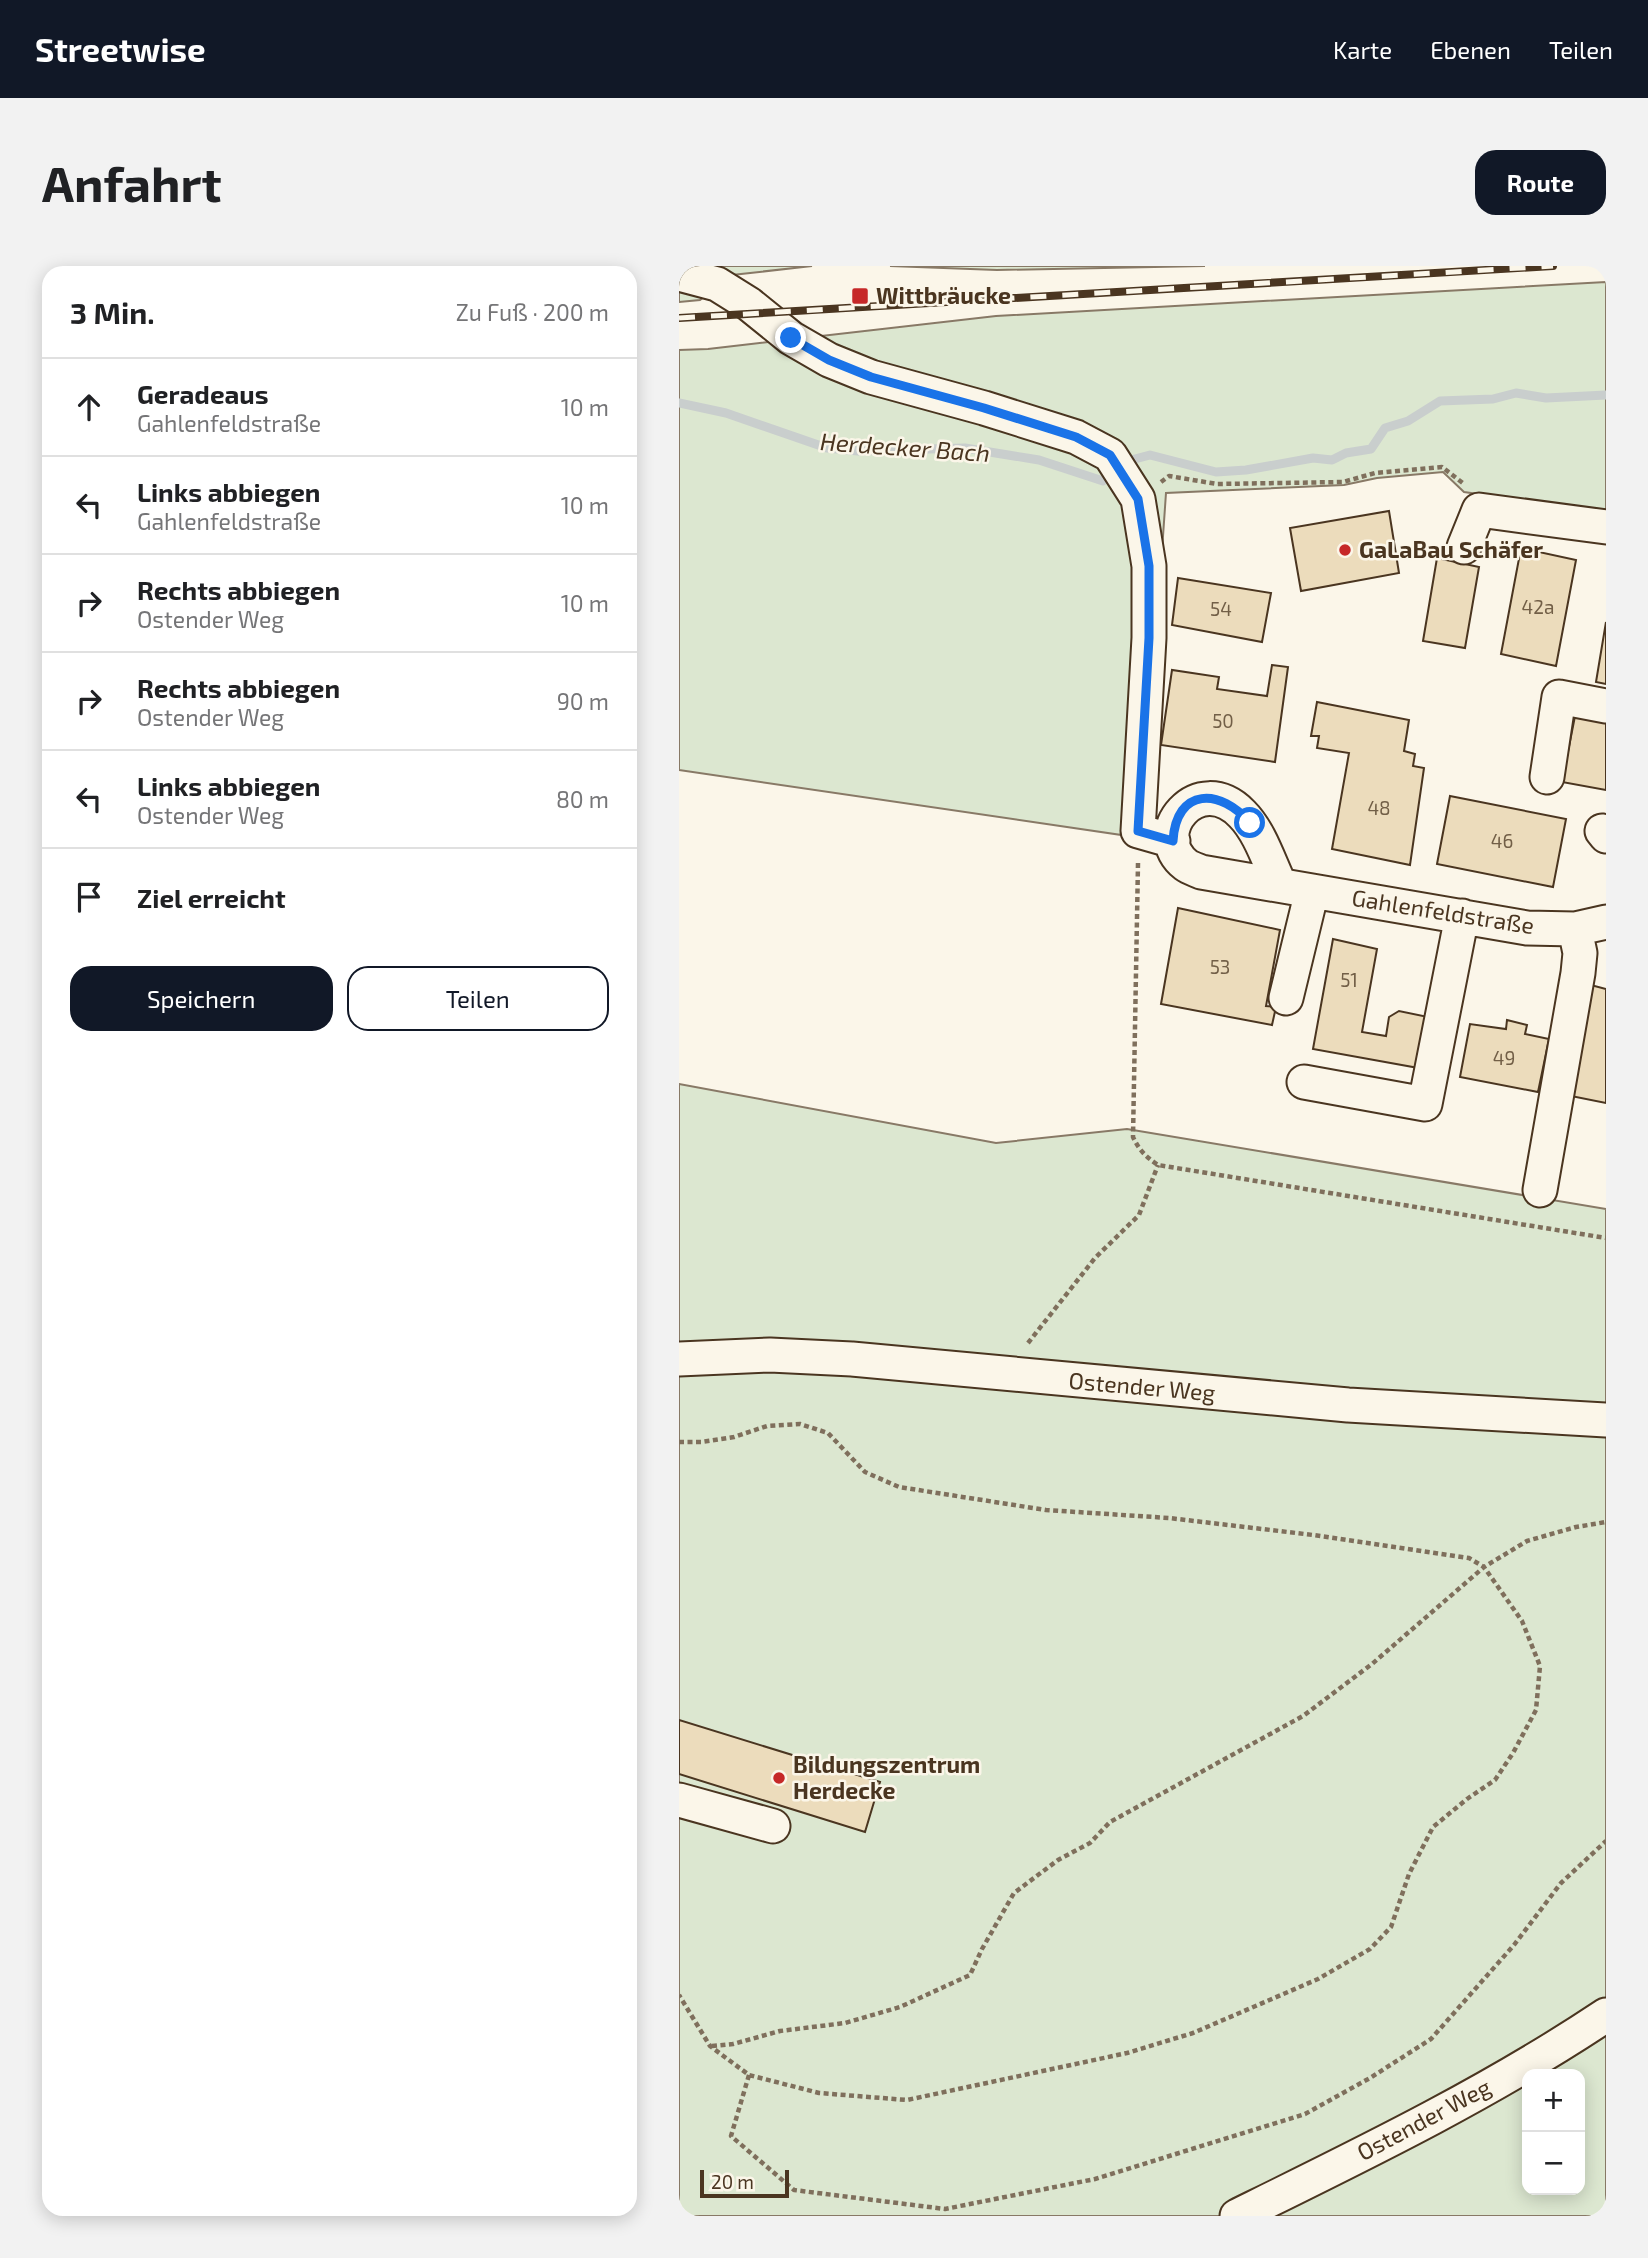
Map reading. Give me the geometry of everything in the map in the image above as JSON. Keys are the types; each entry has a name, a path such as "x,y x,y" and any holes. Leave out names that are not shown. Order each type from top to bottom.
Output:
{"street":[{"path":"679,274 717,284 749,304 791,338 829,360 871,377 1076,437 1110,455 1138,499 1149,566 1149,638 1138,831 1173,841 1179,813 1189,804 1201,799 1215,799 1241,812 1296,888 1286,998"},
{"path":"1464,547 1479,510 1606,527"},
{"path":"1547,777 1559,697 1606,706"},
{"name":"Gahlenfeldstraße","path":"1173,841 1176,852 1186,865 1201,872 1527,928 1591,926"},
{"path":"1304,1082 1425,1104 1462,916"},
{"path":"1541,1189 1580,953 1591,926"},
{"name":"Ostender Weg","path":"679,1359 770,1355 825,1358 1347,1405 1606,1420"},
{"path":"679,1800 773,1826"},
{"name":"Ostender Weg","path":"1237,2216 1420,2126 1606,2015"}],"path":[{"path":"1138,499 1169,476 1217,484 1343,482 1375,473 1442,467 1470,487"},
{"path":"1138,831 1133,1137 1140,1151 1158,1165 1606,1238"},
{"path":"1000,1374 1038,1331 1095,1258 1139,1215 1158,1165"},
{"path":"679,1442 734,1437 767,1426 800,1424 828,1433 865,1472 899,1487 1046,1510 1169,1518 1313,1535 1469,1558 1484,1566 1522,1621 1540,1666 1536,1710 1513,1753 1495,1780 1467,1798 1433,1827 1409,1874 1391,1927 1370,1949 1318,1979 1193,2033 1128,2053 907,2100 819,2093 749,2074 711,2046 679,1995"},
{"path":"711,2046 733,2044 780,2031 845,2023 900,2007 971,1975 982,1949 1014,1893 1058,1860 1090,1843 1110,1822 1303,1716 1372,1664 1484,1566 1527,1541 1576,1527 1606,1522"},
{"path":"749,2074 731,2136 794,2190 945,2209 1095,2179 1305,2114 1370,2078 1431,2039 1514,1945 1561,1883 1606,1842"}],"green space":[{"path":"679,266 812,266 732,275 700,300 679,302"},
{"path":"890,266 1205,266 997,270"},
{"path":"1606,282 1606,512 1464,492 1443,472 1377,478 1344,485 1166,493 1142,838 679,770 679,350 996,316"},
{"path":"679,1084 996,1143 1127,1129 1606,1209 1606,2216 679,2216"}],"building":[{"name":"GaLaBau Schäfer","path":"1389,511 1399,573 1301,591 1290,528"},
{"path":"1521,548 1576,560 1556,666 1501,654"},
{"path":"1437,558 1479,567 1465,648 1423,641"},
{"path":"1178,578 1271,593 1262,642 1172,625"},
{"path":"1606,622 1606,684 1596,682"},
{"path":"1272,665 1288,667 1275,762 1161,745 1172,670 1219,677 1217,689 1267,696"},
{"path":"1317,702 1409,720 1404,751 1415,754 1413,766 1424,768 1410,865 1332,849 1349,753 1317,748 1319,736 1311,736"},
{"path":"1576,711 1606,716 1606,790 1562,782"},
{"path":"1450,796 1566,819 1553,887 1437,864"},
{"path":"1178,908 1280,930 1266,1006 1276,1007 1272,1025 1161,1004"},
{"path":"1333,939 1377,949 1362,1032 1386,1036 1389,1017 1399,1011 1428,1017 1424,1069 1313,1049"},
{"path":"1587,984 1606,989 1606,1103 1566,1095"},
{"path":"1507,1020 1527,1025 1525,1034 1549,1039 1538,1092 1460,1077 1470,1024 1506,1029"},
{"name":"Bildungszentrum Herdecke","path":"679,1720 880,1782 865,1832 679,1774"}],"waterway":[{"name":"Herdecker Bach","path":"679,403 726,413 827,448 858,451 965,448 1039,460 1103,481 1131,460 1150,455 1216,472 1246,470 1313,458 1332,460 1346,453 1371,449 1385,428 1408,421 1440,401 1493,399 1516,393 1546,398 1606,395"}],"railway":[{"path":"679,318 1553,266"}],"place":[{"name":"Wittbräucke","path":"860,296"},
{"name":"GaLaBau Schäfer","path":"1345,550"},
{"name":"Bildungszentrum Herdecke","path":"779,1778"}],"route":[{"path":"791,338 829,360 871,377 1076,437 1110,455 1138,499 1149,566 1149,638 1138,831 1173,841 1179,813 1189,804 1201,799 1215,799 1229,804 1241,812 1250,823"}]}
